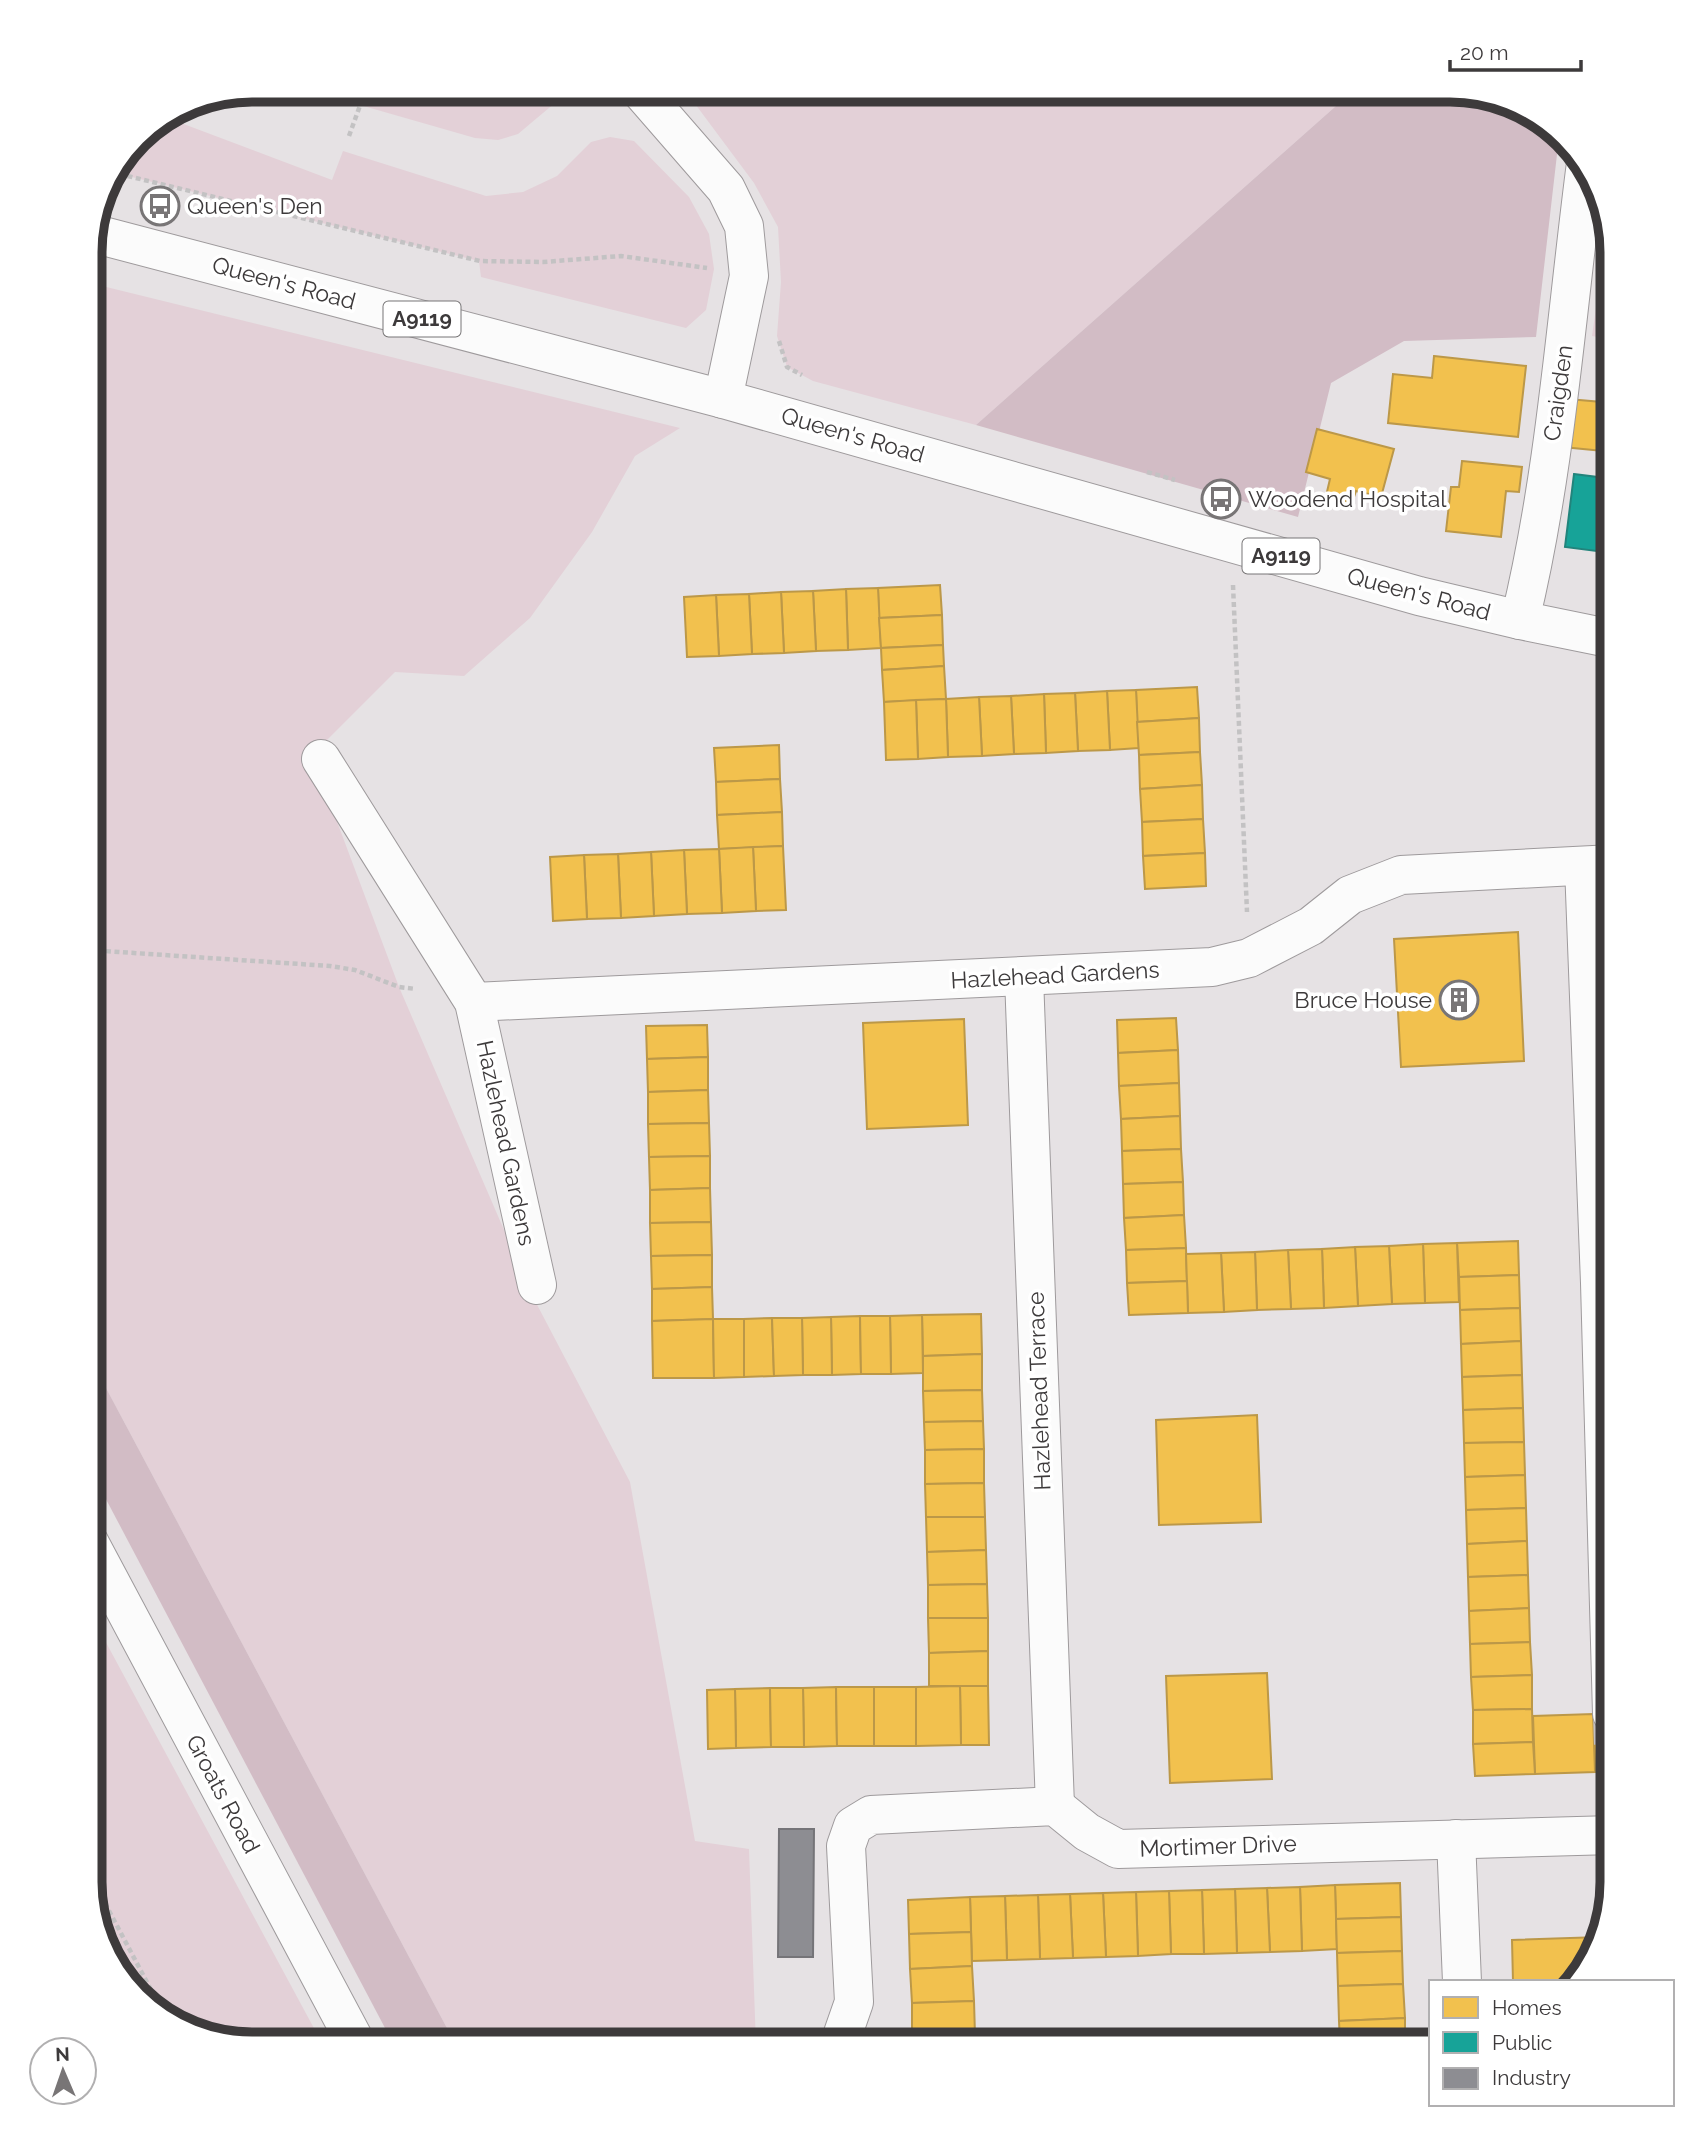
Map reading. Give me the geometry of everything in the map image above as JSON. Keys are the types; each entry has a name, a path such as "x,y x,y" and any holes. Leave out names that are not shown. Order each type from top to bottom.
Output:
{"street":[{"path":"650,101 726,189 744,226 750,276 723,398"},
{"name":"Craigden","path":"1520,621 1531,579 1560,387 1584,183"},
{"name":"Queen's Road","path":"103,236 723,398 1419,596 1520,621 1600,636"},
{"name":"Hazlehead Gardens","path":"321,759 474,1002 537,1285"},
{"path":"1599,865 1600,925"},
{"name":"Hazlehead Gardens","path":"474,1002 1212,967 1249,958 1311,926 1350,895 1401,875 1599,865"},
{"name":"Hazlehead Terrace","path":"1024,977 1055,1806"},
{"name":"Groats Road","path":"101,1565 350,2032"},
{"path":"844,2032 854,2002 845,1846 853,1826 871,1815 1055,1806"},
{"name":"Mortimer Drive","path":"1055,1806 1087,1832 1118,1849 1600,1835"},
{"path":"1456,1839 1461,1980"}],"path":[{"path":"349,136 362,101"},
{"path":"123,175 480,261 543,262 621,256 750,276"},
{"path":"777,336 787,367 804,376"},
{"path":"1137,469 1176,480"},
{"path":"1231,542 1249,958"},
{"path":"102,951 330,966 355,970 399,987 422,989 474,1002"},
{"path":"103,1898 156,1998"}],"shaded area":[{"path":"350,101 557,101 518,134 498,140 475,138"},
{"path":"693,101 1341,102 976,425 813,381 787,367 777,336 781,282 778,227 754,183"},
{"path":"1341,102 1480,104 1526,122 1558,148 1536,337 1404,341 1331,383 1298,517 976,425"},
{"path":"177,121 332,180 343,151 486,196 523,192 557,176 591,142 610,137 634,141 689,197 709,234 714,269 706,310 686,328 481,277 479,261 123,175 132,160 153,139"},
{"path":"1600,281 1600,338 1592,336"},
{"path":"102,286 680,428 635,456 592,532 530,618 464,676 395,672 312,755 399,987 533,1297 630,1482 695,1841 749,1849 756,2032 449,2032 101,1379"},
{"path":"101,1379 449,2032 387,2032 101,1490"},
{"path":"101,1633 316,2032 232,2031 194,2021 160,2002 145,1989 117,1949 107,1921 101,1883"}],"building: Homes":[{"path":"1434,356 1526,366 1518,437 1388,423 1393,374 1432,378"},
{"path":"1568,399 1600,402 1600,451 1563,447"},
{"path":"1317,429 1394,449 1381,497 1356,491 1352,503 1326,496 1330,479 1306,472"},
{"path":"1462,461 1522,467 1519,492 1506,491 1501,537 1446,531 1451,487 1459,487"},
{"path":"940,585 942,615 879,618 878,588"},
{"path":"878,588 881,648 848,650 846,589"},
{"path":"846,589 848,650 816,651 813,591"},
{"path":"813,591 816,651 784,653 781,592"},
{"path":"781,592 784,653 752,654 749,594"},
{"path":"749,594 752,654 719,656 716,595"},
{"path":"716,595 719,656 687,657 684,597"},
{"path":"942,615 943,645 881,648 879,618"},
{"path":"943,645 944,666 882,670 881,648"},
{"path":"944,666 946,699 884,702 882,670"},
{"path":"1197,687 1199,718 1137,722 1136,690"},
{"path":"1136,690 1139,748 1110,750 1107,691"},
{"path":"1107,691 1110,750 1078,751 1075,693"},
{"path":"1075,693 1078,751 1046,753 1044,694"},
{"path":"1044,694 1046,753 1014,754 1011,696"},
{"path":"1011,696 1014,754 982,756 979,697"},
{"path":"979,697 982,756 948,757 946,699"},
{"path":"946,699 948,757 918,759 916,700"},
{"path":"916,700 918,759 886,760 884,702"},
{"path":"1199,718 1200,752 1139,755 1137,722"},
{"path":"779,745 780,779 716,782 714,748"},
{"path":"1200,752 1202,785 1140,789 1139,755"},
{"path":"780,779 782,812 717,815 716,782"},
{"path":"1202,785 1203,819 1142,822 1140,789"},
{"path":"782,812 783,846 719,849 717,815"},
{"path":"1203,819 1205,853 1143,856 1142,822"},
{"path":"783,846 786,910 756,911 753,847"},
{"path":"753,847 756,911 722,913 719,849"},
{"path":"719,849 722,913 687,914 684,850"},
{"path":"684,850 687,914 654,916 651,852"},
{"path":"651,852 654,916 621,918 618,854"},
{"path":"1205,853 1206,886 1145,889 1143,856"},
{"path":"618,854 621,918 587,919 584,855"},
{"path":"584,855 587,919 553,921 550,857"},
{"name":"Bruce House","path":"1518,932 1524,1061 1401,1067 1394,939"},
{"path":"1176,1018 1178,1050 1118,1053 1117,1020"},
{"path":"964,1019 968,1125 867,1129 863,1023"},
{"path":"707,1025 708,1057 647,1059 646,1026"},
{"path":"1178,1050 1179,1083 1119,1086 1118,1053"},
{"path":"708,1057 708,1090 648,1092 647,1059"},
{"path":"1179,1083 1180,1116 1121,1119 1119,1086"},
{"path":"708,1090 709,1123 648,1124 648,1092"},
{"path":"1180,1116 1181,1149 1122,1151 1121,1119"},
{"path":"709,1123 710,1156 649,1157 648,1124"},
{"path":"1181,1149 1183,1182 1123,1184 1122,1151"},
{"path":"710,1156 710,1188 650,1190 649,1157"},
{"path":"1183,1182 1184,1215 1124,1218 1123,1184"},
{"path":"710,1188 711,1222 650,1223 650,1190"},
{"path":"1184,1215 1186,1248 1126,1250 1124,1218"},
{"path":"711,1222 712,1255 651,1256 650,1223"},
{"path":"1518,1241 1519,1275 1459,1277 1457,1243"},
{"path":"1457,1243 1459,1302 1425,1303 1423,1244"},
{"path":"1423,1244 1425,1303 1392,1304 1389,1246"},
{"path":"1389,1246 1392,1304 1358,1306 1355,1247"},
{"path":"1355,1247 1358,1306 1324,1308 1322,1249"},
{"path":"1186,1248 1187,1281 1127,1283 1126,1250"},
{"path":"1322,1249 1324,1308 1291,1309 1288,1250"},
{"path":"1288,1250 1291,1309 1257,1310 1255,1252"},
{"path":"1255,1252 1257,1310 1224,1312 1221,1253"},
{"path":"1221,1253 1224,1312 1188,1313 1186,1254"},
{"path":"712,1255 712,1287 652,1289 651,1256"},
{"path":"1519,1275 1520,1308 1460,1310 1459,1277"},
{"path":"1187,1281 1188,1313 1129,1315 1127,1283"},
{"path":"712,1287 713,1319 652,1321 652,1289"},
{"path":"1520,1308 1521,1341 1461,1344 1460,1310"},
{"path":"981,1314 982,1354 923,1356 922,1315"},
{"path":"922,1315 923,1373 891,1374 890,1316"},
{"path":"860,1316 861,1374 832,1375 831,1317"},
{"path":"860,1316 890,1316 891,1374 861,1374"},
{"path":"831,1317 832,1375 803,1375 802,1318"},
{"path":"772,1318 774,1376 744,1377 744,1319"},
{"path":"772,1318 802,1318 803,1375 774,1376"},
{"path":"713,1319 714,1378 653,1378 652,1321"},
{"path":"713,1319 744,1319 744,1377 714,1378"},
{"path":"1521,1341 1522,1375 1462,1377 1461,1344"},
{"path":"982,1354 982,1390 923,1391 923,1356"},
{"path":"1522,1375 1523,1408 1463,1410 1462,1377"},
{"path":"982,1390 983,1421 924,1422 923,1391"},
{"path":"1523,1408 1524,1442 1464,1443 1463,1410"},
{"path":"1257,1415 1261,1522 1159,1525 1156,1420"},
{"path":"983,1421 984,1449 925,1450 924,1422"},
{"path":"1524,1442 1525,1475 1465,1477 1464,1443"},
{"path":"984,1449 984,1483 925,1484 925,1450"},
{"path":"1525,1475 1526,1508 1466,1510 1465,1477"},
{"path":"984,1483 985,1517 926,1517 925,1484"},
{"path":"1526,1508 1527,1541 1467,1544 1466,1510"},
{"path":"926,1517 985,1517 986,1550 927,1552"},
{"path":"1527,1541 1528,1575 1468,1577 1467,1544"},
{"path":"986,1550 987,1584 928,1585 927,1552"},
{"path":"1528,1575 1529,1608 1469,1611 1468,1577"},
{"path":"987,1584 988,1618 928,1618 928,1585"},
{"path":"1529,1608 1530,1642 1470,1644 1469,1611"},
{"path":"928,1618 988,1618 988,1651 929,1653"},
{"path":"1530,1642 1532,1675 1471,1677 1470,1644"},
{"path":"988,1651 988,1686 929,1686 929,1653"},
{"path":"1267,1673 1272,1779 1170,1783 1166,1676"},
{"path":"1532,1675 1532,1709 1473,1710 1471,1677"},
{"path":"960,1686 988,1686 989,1745 961,1745"},
{"path":"960,1686 961,1745 916,1746 916,1687"},
{"path":"836,1687 837,1746 804,1747 803,1688"},
{"path":"836,1687 874,1687 874,1746 837,1746"},
{"path":"874,1687 916,1687 916,1746 874,1746"},
{"path":"770,1688 771,1747 736,1748 735,1689"},
{"path":"770,1688 803,1688 804,1747 771,1747"},
{"path":"735,1689 736,1748 708,1749 707,1690"},
{"path":"1532,1709 1533,1742 1473,1744 1473,1710"},
{"path":"1593,1714 1600,1714 1600,1772 1595,1772"},
{"path":"1593,1714 1595,1772 1535,1774 1533,1716"},
{"path":"1533,1742 1535,1774 1475,1776 1473,1744"},
{"path":"1400,1883 1401,1917 1336,1919 1335,1885"},
{"path":"1335,1885 1337,1949 1302,1951 1300,1887"},
{"path":"1300,1887 1302,1951 1270,1952 1267,1888"},
{"path":"1267,1888 1270,1952 1237,1953 1235,1889"},
{"path":"1235,1889 1237,1953 1204,1954 1202,1890"},
{"path":"1202,1890 1204,1954 1171,1954 1169,1891"},
{"path":"1169,1891 1171,1954 1138,1956 1136,1892"},
{"path":"1136,1892 1138,1956 1106,1957 1103,1893"},
{"path":"1103,1893 1106,1957 1073,1958 1070,1894"},
{"path":"1070,1894 1073,1958 1040,1959 1038,1895"},
{"path":"1038,1895 1040,1959 1007,1960 1005,1896"},
{"path":"1005,1896 1007,1960 972,1961 970,1897"},
{"path":"970,1897 971,1932 909,1934 908,1900"},
{"path":"1401,1917 1402,1951 1337,1953 1336,1919"},
{"path":"971,1932 972,1966 910,1969 909,1934"},
{"path":"1590,1937 1575,1966 1564,1980 1513,1980 1512,1940"},
{"path":"1402,1951 1403,1984 1338,1986 1337,1953"},
{"path":"972,1966 974,2001 912,2003 910,1969"},
{"path":"1403,1984 1405,2018 1339,2021 1338,1986"},
{"path":"974,2001 975,2032 912,2032 912,2003"},
{"path":"1405,2018 1405,2032 1339,2032 1339,2021"}],"building: Public":[{"path":"1574,474 1600,477 1600,551 1565,547"}],"building: Industry":[{"path":"779,1829 814,1829 813,1957 778,1957"}],"place":[{"name":"Queen's Den","path":"160,206"},
{"name":"Woodend Hospital","path":"1221,499"},
{"name":"Bruce House","path":"1459,1000"}]}
